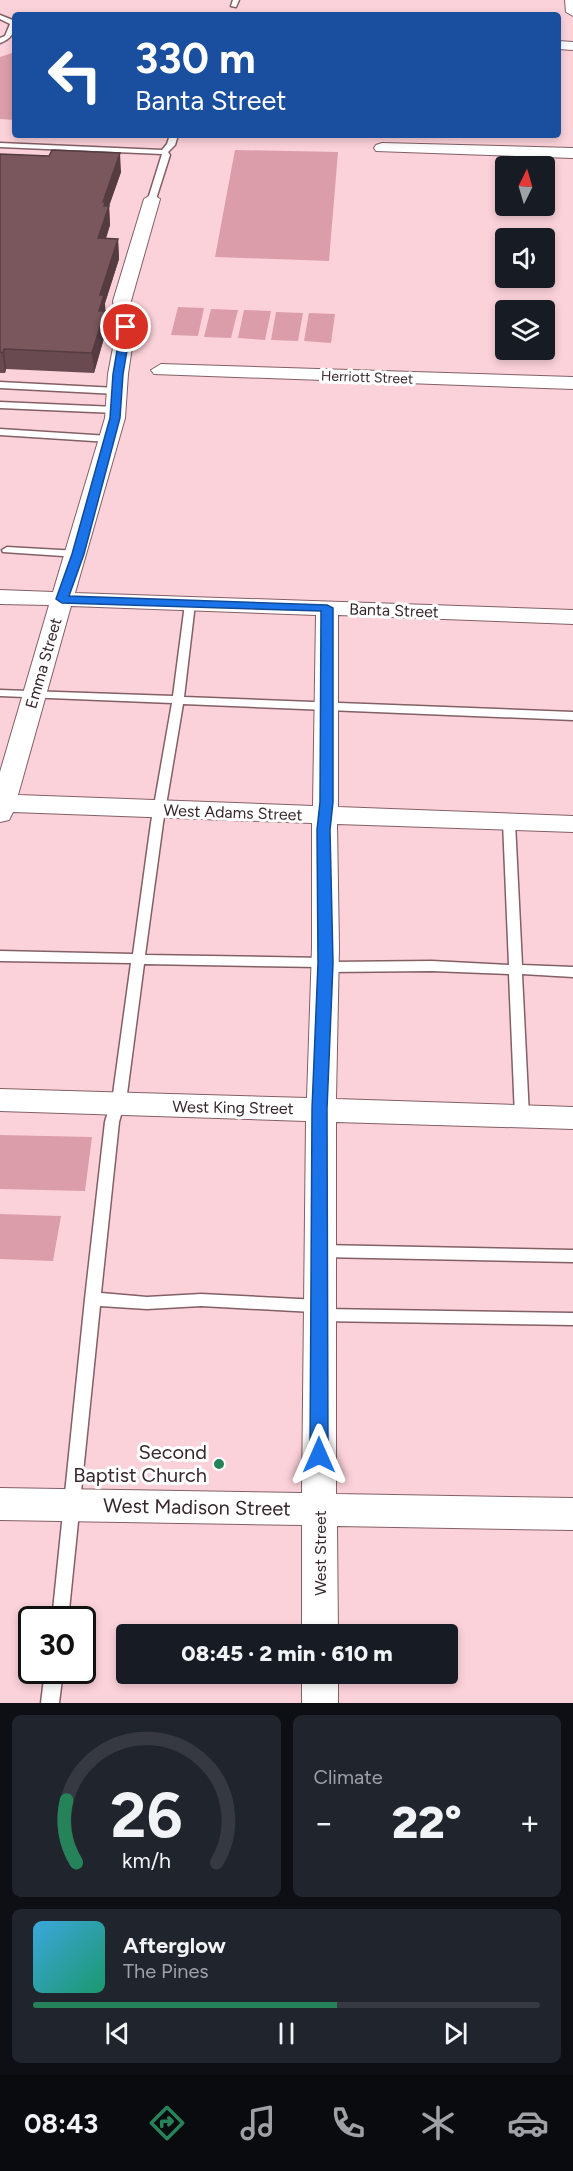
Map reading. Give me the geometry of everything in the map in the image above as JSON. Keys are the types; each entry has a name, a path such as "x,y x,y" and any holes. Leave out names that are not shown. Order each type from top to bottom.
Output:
{"street":[{"path":"572,0 573,12"},
{"path":"382,148 573,153"},
{"name":"Emma Street","path":"1,807 62,599 78,554 110,439 126,327 122,301 139,238 153,199"},
{"name":"Herriott Street","path":"161,370 573,382"},
{"name":"Banta Street","path":"0,597 573,617"},
{"name":"West Street","path":"320,1624 319,1251 320,1109 326,965 327,608"},
{"name":"West Adams Street","path":"1,807 573,824"},
{"name":"West King Street","path":"0,1100 573,1118"},
{"name":"West Madison Street","path":"0,1504 573,1514"},
{"path":"320,1684 320,1703"}],"lane":[{"path":"0,40 8,37 12,28"},
{"path":"0,146 164,152 171,145 173,138"},
{"path":"66,158 89,149"},
{"path":"153,199 166,155 164,152"},
{"path":"0,385 116,400"},
{"path":"0,405 116,400"},
{"path":"0,432 110,439"},
{"path":"7,550 78,554"},
{"path":"61,1606 112,1122 117,1105 159,810 178,700 190,604"},
{"path":"0,693 573,716"},
{"path":"508,822 522,1116"},
{"path":"0,956 573,972"},
{"path":"319,1251 573,1256"},
{"path":"92,1299 118,1302 201,1300 319,1311 573,1319"},
{"path":"51,1703 53,1684"}],"shaded area":[{"path":"12,53 12,120 0,119 0,57"},
{"path":"235,150 338,152 329,261 215,257"},
{"path":"178,307 204,308 198,336 171,335"},
{"path":"211,309 238,310 231,338 204,337"},
{"path":"244,310 271,311 265,340 238,338"},
{"path":"276,312 303,313 298,341 271,340"},
{"path":"309,313 335,314 331,343 304,341"},
{"path":"0,1135 92,1137 85,1191 0,1189"},
{"path":"0,1214 61,1216 53,1261 0,1259"}],"building":[{"path":"52,150 120,153 103,202 105,202 104,206 109,206 98,238 118,239 100,295 104,295 99,311 105,311 92,353 4,349 3,353 0,352 0,154 49,156"}],"place":[{"name":"Second Baptist Church","path":"219,1464"}],"route":[{"path":"126,327 118,374 115,418 78,554 62,599 327,608 326,802 323,830 326,963 320,1109 319,1455"}]}
